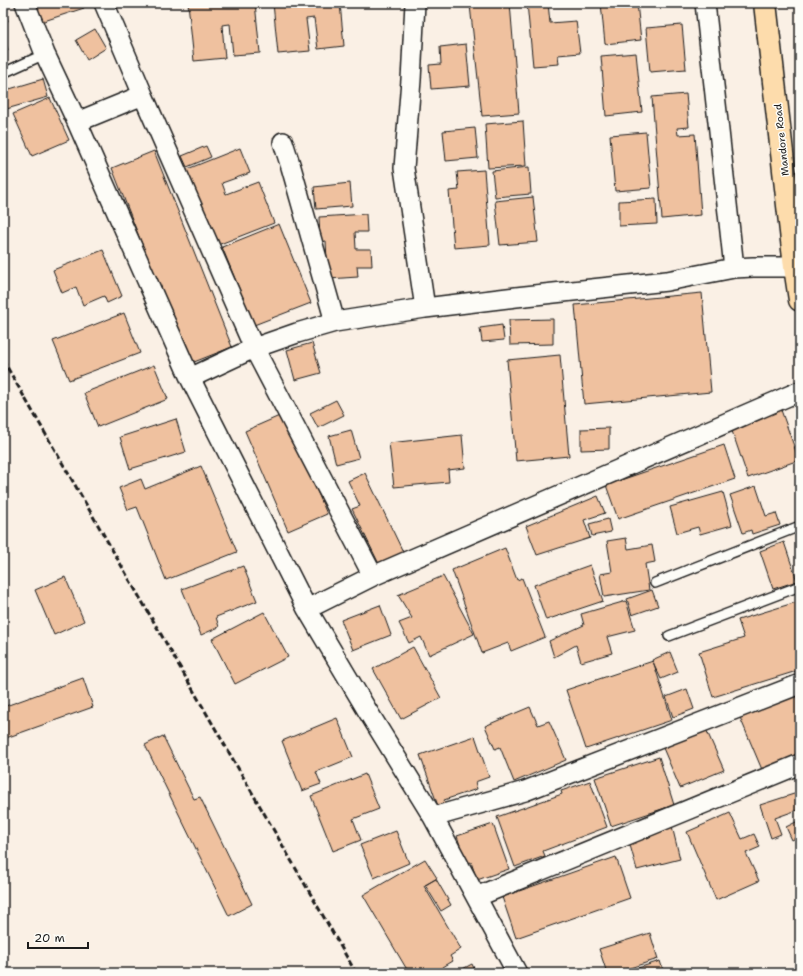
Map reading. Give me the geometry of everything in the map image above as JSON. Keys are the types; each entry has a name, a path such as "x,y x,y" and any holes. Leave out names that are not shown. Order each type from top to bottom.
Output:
{"highway":[{"name":"Mandore Road","path":"765,3 800,300"}],"street":[{"path":"25,3 45,54 77,122 190,378 308,609 367,710 433,817 517,973"},
{"path":"104,3 254,348 373,576"},
{"path":"705,3 734,268"},
{"path":"419,4 404,168 425,308"},
{"path":"77,122 143,94"},
{"path":"283,142 335,322"},
{"path":"190,378 254,348 335,322 425,308 667,281 734,268 753,266 795,267"},
{"path":"308,609 373,576 800,391"},
{"path":"433,817 525,791 800,684"},
{"path":"476,896 800,764"}],"lane":[{"path":"3,73 45,54"},
{"path":"655,583 800,526"},
{"path":"669,636 800,586"}],"building":[{"path":"35,3 82,3 84,8 41,22"},
{"path":"188,3 255,3 260,53 233,55 230,24 222,25 225,58 194,61"},
{"path":"273,3 340,3 344,46 318,49 314,18 306,19 310,51 278,54"},
{"path":"483,3 510,3 519,113 482,116 470,5"},
{"path":"527,3 548,3 550,23 576,21 580,53 558,55 559,64 533,66"},
{"path":"601,3 637,3 641,40 605,44"},
{"path":"4,8 8,21 3,22 3,9"},
{"path":"682,25 686,69 650,72 646,28"},
{"path":"95,29 106,48 87,60 76,40"},
{"path":"3,36 8,50 3,52"},
{"path":"466,44 470,86 431,89 429,65 441,64 440,47"},
{"path":"636,53 642,112 606,116 601,56"},
{"path":"43,79 48,97 3,110 3,91"},
{"path":"686,94 689,127 677,128 678,135 695,134 701,215 662,219 652,97"},
{"path":"50,98 69,140 32,156 13,114"},
{"path":"523,121 526,166 488,168 485,124"},
{"path":"475,128 478,158 446,161 443,131"},
{"path":"646,132 651,188 615,191 610,135"},
{"path":"206,146 211,157 187,167 182,156"},
{"path":"240,148 250,173 222,183 226,194 258,182 274,223 215,246 185,170"},
{"path":"154,151 232,347 189,364 112,168"},
{"path":"529,167 531,194 495,197 492,171"},
{"path":"484,170 490,245 454,248 449,191 459,190 457,172"},
{"path":"350,183 352,206 316,209 314,187"},
{"path":"533,197 538,242 500,245 495,201"},
{"path":"656,199 657,224 619,226 619,201"},
{"path":"366,214 367,232 355,232 356,249 371,249 372,266 357,266 358,277 328,279 326,241 320,242 319,217"},
{"path":"279,224 311,303 254,325 222,247"},
{"path":"103,250 122,296 107,303 104,296 83,305 76,287 62,293 53,270"},
{"path":"702,293 711,392 584,404 575,305"},
{"path":"124,313 140,353 69,380 53,341"},
{"path":"553,319 553,344 510,345 509,320"},
{"path":"502,325 504,340 482,342 480,328"},
{"path":"312,343 321,373 295,380 287,350"},
{"path":"560,355 569,456 516,461 507,360"},
{"path":"154,365 168,399 98,427 84,393"},
{"path":"336,400 344,415 318,428 310,413"},
{"path":"781,410 799,460 748,478 731,428"},
{"path":"284,414 327,514 288,531 245,431"},
{"path":"176,419 186,452 130,469 120,437"},
{"path":"609,428 609,449 581,450 581,429"},
{"path":"351,430 359,458 336,464 329,436"},
{"path":"462,435 465,468 448,470 449,482 394,487 389,443"},
{"path":"724,445 735,479 618,519 606,485"},
{"path":"201,466 237,552 166,580 137,507 128,510 119,488 141,479 145,489"},
{"path":"365,473 405,556 381,568 352,509 360,506 348,481"},
{"path":"756,486 766,516 776,513 780,525 752,534 751,530 743,533 730,495"},
{"path":"723,492 732,525 700,534 698,527 677,533 670,507"},
{"path":"598,496 605,513 584,520 590,538 537,555 526,526"},
{"path":"608,519 611,532 592,536 589,524"},
{"path":"626,538 628,549 652,545 655,562 645,564 649,590 604,597 600,574 612,572 607,541"},
{"path":"784,542 797,581 773,589 760,551"},
{"path":"505,548 517,580 522,578 545,637 511,651 508,643 482,653 452,570"},
{"path":"590,565 603,601 546,620 534,585"},
{"path":"243,566 257,601 216,617 219,627 201,635 182,589"},
{"path":"443,576 474,634 429,655 421,637 409,643 399,623 412,618 398,595"},
{"path":"65,577 84,621 54,635 35,590"},
{"path":"652,590 658,606 632,615 627,599"},
{"path":"626,601 635,630 607,637 612,653 581,662 576,645 554,657 549,641 584,625 581,614"},
{"path":"800,601 800,670 713,697 699,652 744,638 738,620"},
{"path":"380,605 391,635 353,650 341,620"},
{"path":"264,612 288,657 235,684 212,639"},
{"path":"413,647 441,698 401,719 373,669"},
{"path":"670,652 678,672 661,679 652,660"},
{"path":"653,661 672,720 586,749 566,690"},
{"path":"83,678 93,707 3,739 3,707"},
{"path":"687,689 694,709 673,717 666,697"},
{"path":"800,690 800,756 763,772 739,715"},
{"path":"530,707 538,725 549,721 566,760 514,782 500,747 495,749 485,726"},
{"path":"337,718 353,757 316,772 321,784 302,791 282,741"},
{"path":"706,729 724,770 680,788 663,748"},
{"path":"163,736 194,799 200,797 252,904 229,916 145,745"},
{"path":"475,736 489,777 475,782 477,789 444,800 446,804 438,806 420,755"},
{"path":"659,757 674,805 611,826 595,778"},
{"path":"365,774 379,809 353,819 361,840 333,851 311,796"},
{"path":"590,781 607,827 543,851 545,856 515,867 497,817 562,794 561,791"},
{"path":"800,792 800,809 775,818 781,834 771,838 760,805"},
{"path":"730,813 742,839 754,834 760,847 746,853 759,881 716,900 687,832"},
{"path":"800,820 800,836 792,840 786,827"},
{"path":"493,824 509,869 477,880 471,862 466,864 457,836"},
{"path":"672,826 680,859 637,870 628,838"},
{"path":"396,831 409,863 374,878 360,845"},
{"path":"616,857 630,898 516,938 502,897"},
{"path":"425,859 437,878 424,886 461,949 450,956 453,961 433,973 409,973 363,895"},
{"path":"436,879 451,905 441,911 425,885"},
{"path":"650,933 658,959 614,973 607,973 599,949"},
{"path":"660,961 664,973 622,973"},
{"path":"472,964 476,973 455,973"}],"railway":[{"path":"3,360 356,973"}]}
